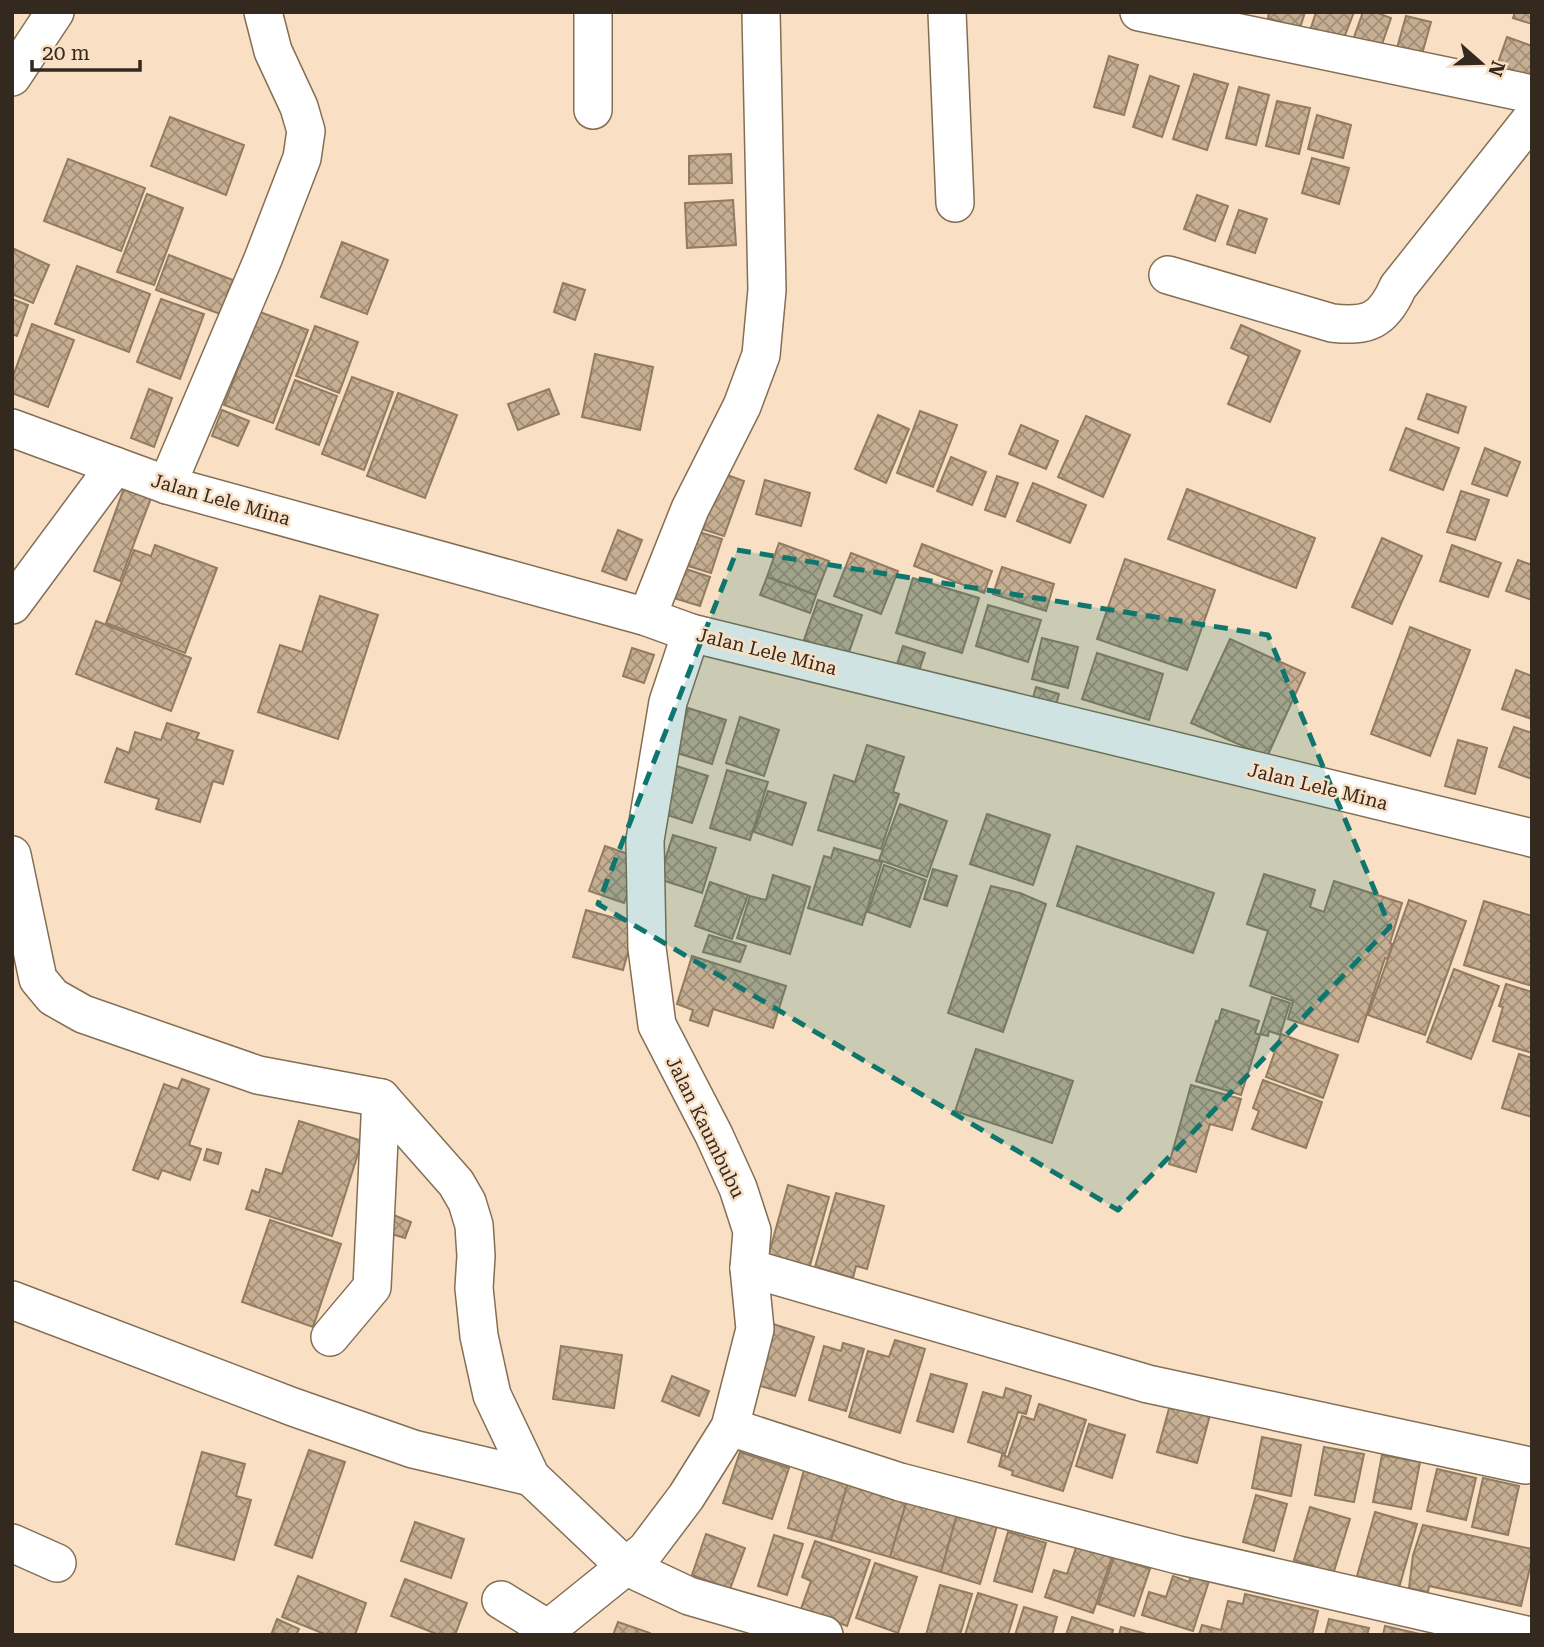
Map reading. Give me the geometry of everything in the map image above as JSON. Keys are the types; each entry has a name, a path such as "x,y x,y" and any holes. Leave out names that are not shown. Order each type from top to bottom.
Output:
{"street":[{"path":"12,77 55,12"},
{"path":"167,485 263,259 302,159 306,131 299,107 273,51 263,12"},
{"path":"593,12 593,110"},
{"path":"647,617 690,509 742,406 761,355 767,290 761,12"},
{"path":"947,12 955,203"},
{"path":"1139,12 1532,94"},
{"path":"1168,275 1332,323 1351,325 1372,320 1389,307 1398,287 1532,118"},
{"name":"Jalan Lele Mina","path":"12,428 167,485 647,617 691,633 1532,838"},
{"path":"12,605 115,466"},
{"name":"Jalan Kaumbubu","path":"546,1632 646,1550 670,1518 730,1427 755,1329 749,1268 752,1231 714,1135 657,1025 647,948 645,840 668,702 691,633"},
{"path":"12,855 38,979 52,997 83,1014 258,1075 381,1097 456,1183 467,1202 474,1225 474,1288 479,1336 492,1395 531,1477 625,1566 689,1596 824,1635"},
{"path":"330,1337 372,1287 381,1097"},
{"path":"749,1268 1148,1384 1525,1465"},
{"path":"12,1300 293,1407 413,1449 531,1477"},
{"path":"730,1427 900,1482 1151,1548 1526,1635"},
{"path":"12,1543 57,1563"},
{"path":"501,1600 546,1632"}],"highlighted area":[{"path":"737,550 1268,635 1390,927 1118,1210 598,904"}],"building":[{"path":"1269,12 1305,12 1300,28 1268,18"},
{"path":"1316,12 1354,12 1342,43 1310,31"},
{"path":"1363,12 1375,12 1391,18 1380,50 1353,40"},
{"path":"1515,12 1532,12 1532,24 1513,18"},
{"path":"1406,16 1431,22 1422,54 1397,48"},
{"path":"1507,37 1532,46 1532,70 1525,88 1493,77"},
{"path":"1109,56 1138,65 1124,115 1094,107"},
{"path":"1194,74 1228,84 1207,150 1173,139"},
{"path":"1150,76 1179,86 1162,137 1133,127"},
{"path":"1239,87 1269,95 1256,145 1226,138"},
{"path":"1277,101 1310,108 1299,154 1266,146"},
{"path":"1317,115 1351,125 1343,158 1308,149"},
{"path":"170,117 244,145 226,195 151,166"},
{"path":"731,154 732,183 689,184 689,156"},
{"path":"1312,158 1349,168 1339,204 1302,193"},
{"path":"68,159 145,188 121,251 44,221"},
{"path":"147,194 183,208 154,285 117,272"},
{"path":"1197,195 1228,206 1215,241 1184,229"},
{"path":"733,200 736,245 687,248 685,203"},
{"path":"1239,210 1267,219 1255,253 1227,244"},
{"path":"342,242 388,260 367,314 321,297"},
{"path":"12,248 49,265 33,303 12,294"},
{"path":"169,255 233,280 220,314 156,290"},
{"path":"77,266 150,294 129,352 55,324"},
{"path":"563,283 585,290 575,320 554,312"},
{"path":"12,299 28,305 17,336 12,334"},
{"path":"161,299 204,314 180,379 137,362"},
{"path":"260,312 308,330 273,423 224,405"},
{"path":"32,324 74,340 48,407 12,393 12,379"},
{"path":"1241,325 1300,351 1270,422 1228,404 1249,356 1231,348"},
{"path":"315,326 358,342 339,393 296,376"},
{"path":"595,354 653,367 640,430 582,417"},
{"path":"352,377 393,392 364,470 322,454"},
{"path":"295,380 337,396 319,445 276,429"},
{"path":"149,389 172,398 154,447 131,438"},
{"path":"549,389 559,414 518,430 508,404"},
{"path":"398,393 457,415 425,498 367,476"},
{"path":"1427,394 1466,407 1458,433 1418,419"},
{"path":"222,410 249,421 238,446 212,436"},
{"path":"920,411 957,425 933,487 897,473"},
{"path":"878,415 909,429 886,483 855,469"},
{"path":"1086,416 1130,435 1103,497 1058,477"},
{"path":"1021,425 1058,441 1046,469 1009,454"},
{"path":"1406,428 1459,448 1443,490 1390,470"},
{"path":"1485,448 1520,462 1507,496 1472,484"},
{"path":"951,457 986,472 972,505 937,491"},
{"path":"719,472 744,481 724,536 699,528"},
{"path":"997,476 1018,483 1005,517 985,510"},
{"path":"765,480 810,493 801,526 756,514"},
{"path":"1033,483 1086,505 1070,543 1017,521"},
{"path":"124,488 151,498 120,581 94,571"},
{"path":"1187,489 1315,538 1296,588 1168,539"},
{"path":"1461,491 1489,500 1475,540 1447,532"},
{"path":"618,530 642,540 626,580 602,571"},
{"path":"696,531 722,539 711,573 685,565"},
{"path":"1382,538 1422,556 1392,624 1352,607"},
{"path":"779,543 829,561 816,595 767,577"},
{"path":"922,544 992,571 984,593 914,566"},
{"path":"155,545 217,568 185,653 106,623 134,550 151,556"},
{"path":"1452,545 1501,563 1488,597 1440,581"},
{"path":"851,553 898,571 881,614 834,596"},
{"path":"1125,559 1215,590 1187,670 1097,639"},
{"path":"1518,560 1532,565 1532,600 1506,591"},
{"path":"1002,567 1054,584 1046,611 993,594"},
{"path":"683,568 710,577 700,606 674,598"},
{"path":"767,577 816,595 810,613 760,595"},
{"path":"913,578 979,598 962,653 896,633"},
{"path":"320,596 378,615 338,739 258,712 280,645 302,652"},
{"path":"818,600 862,615 848,655 804,640"},
{"path":"988,605 1041,620 1028,662 976,646"},
{"path":"96,621 191,658 171,711 76,674"},
{"path":"1410,627 1470,650 1430,756 1371,734"},
{"path":"1042,638 1078,647 1068,688 1032,679"},
{"path":"1230,639 1305,673 1267,757 1191,723"},
{"path":"903,646 925,653 918,674 896,667"},
{"path":"632,648 654,655 644,683 623,676"},
{"path":"1097,653 1163,674 1149,720 1082,699"},
{"path":"1516,670 1532,676 1532,719 1502,709"},
{"path":"1036,687 1059,694 1053,716 1030,709"},
{"path":"688,708 726,720 712,764 674,752"},
{"path":"740,717 779,730 764,776 726,763"},
{"path":"167,723 199,733 196,739 233,751 223,784 213,781 200,822 156,809 159,799 105,782 117,748 129,753 135,732 161,740"},
{"path":"1514,727 1532,733 1532,779 1499,767"},
{"path":"1458,740 1487,748 1475,794 1445,786"},
{"path":"867,745 904,757 893,792 899,794 881,849 818,830 834,775 855,782"},
{"path":"673,765 708,776 692,823 658,812"},
{"path":"727,770 768,782 750,840 710,828"},
{"path":"768,791 806,803 792,845 754,832"},
{"path":"900,804 947,821 927,877 879,860"},
{"path":"987,814 1050,835 1033,885 970,864"},
{"path":"673,835 716,848 702,893 659,879"},
{"path":"605,846 640,858 624,903 589,891"},
{"path":"1077,846 1214,893 1193,953 1057,906"},
{"path":"834,848 882,862 862,925 808,908 824,856 831,858"},
{"path":"884,865 926,880 910,927 868,912"},
{"path":"933,869 957,876 947,906 924,899"},
{"path":"1264,874 1315,890 1310,907 1324,912 1334,881 1402,903 1388,959 1385,958 1358,1042 1288,1019 1293,1001 1250,986 1268,931 1247,924"},
{"path":"773,875 810,887 790,954 737,938 750,896 766,900"},
{"path":"710,882 748,895 732,939 695,926"},
{"path":"991,886 1020,893 1046,904 1003,1032 948,1013"},
{"path":"1409,900 1466,921 1425,1035 1368,1015"},
{"path":"1484,901 1532,916 1532,986 1464,965"},
{"path":"586,910 636,924 623,970 573,957"},
{"path":"709,935 746,946 740,962 703,952"},
{"path":"692,956 786,986 773,1028 713,1009 708,1026 690,1020 693,1010 677,1004"},
{"path":"1454,969 1499,986 1471,1059 1427,1042"},
{"path":"1506,984 1532,992 1532,1053 1493,1041 1503,1007 1499,1006"},
{"path":"1272,997 1290,1003 1280,1035 1269,1031 1268,1036 1260,1034"},
{"path":"1222,1009 1259,1021 1255,1033 1260,1035 1241,1095 1196,1081"},
{"path":"1281,1034 1338,1055 1323,1098 1266,1077"},
{"path":"976,1049 1073,1081 1052,1143 955,1111"},
{"path":"1519,1054 1532,1058 1532,1117 1502,1108"},
{"path":"182,1079 209,1089 189,1145 201,1149 190,1180 162,1170 158,1179 133,1170 164,1084 178,1089"},
{"path":"1263,1080 1322,1102 1306,1148 1252,1129 1259,1111 1253,1108"},
{"path":"1191,1085 1241,1099 1232,1130 1210,1124 1196,1172 1169,1164"},
{"path":"299,1121 362,1141 332,1236 246,1209 252,1190 259,1193 266,1169 282,1174"},
{"path":"207,1149 221,1153 218,1164 204,1160"},
{"path":"788,1185 829,1197 809,1269 768,1257"},
{"path":"836,1193 884,1206 867,1269 856,1266 853,1278 815,1267"},
{"path":"391,1214 411,1222 405,1238 385,1232"},
{"path":"270,1220 341,1244 313,1327 242,1302"},
{"path":"773,1324 814,1337 795,1396 754,1384"},
{"path":"895,1340 925,1349 900,1433 849,1417 868,1351 889,1357"},
{"path":"843,1343 864,1349 846,1411 809,1400 824,1346 841,1351"},
{"path":"561,1346 622,1355 614,1408 553,1399"},
{"path":"931,1374 967,1384 953,1432 917,1421"},
{"path":"672,1376 709,1391 699,1416 662,1401"},
{"path":"1006,1388 1031,1396 1026,1414 1018,1412 1005,1454 968,1442 983,1392 1003,1398"},
{"path":"1039,1404 1086,1420 1063,1491 1012,1475 1013,1471 999,1466 1002,1455 1008,1457 1022,1416 1034,1420"},
{"path":"1170,1405 1210,1415 1197,1463 1157,1452"},
{"path":"1089,1424 1125,1435 1112,1478 1076,1466"},
{"path":"1262,1437 1301,1445 1291,1496 1252,1488"},
{"path":"1324,1447 1364,1454 1354,1502 1315,1495"},
{"path":"309,1450 345,1462 312,1558 275,1545"},
{"path":"202,1452 245,1464 236,1496 251,1500 234,1560 176,1544"},
{"path":"740,1452 789,1468 772,1519 723,1503"},
{"path":"1382,1455 1420,1462 1411,1509 1373,1502"},
{"path":"1437,1469 1476,1478 1466,1520 1427,1511"},
{"path":"804,1470 848,1483 831,1540 788,1528"},
{"path":"1483,1478 1519,1486 1508,1535 1472,1527"},
{"path":"848,1483 907,1500 890,1557 831,1540"},
{"path":"1256,1495 1287,1504 1274,1551 1243,1542"},
{"path":"907,1500 957,1514 941,1572 890,1557"},
{"path":"1310,1507 1350,1519 1331,1581 1311,1575 1313,1566 1294,1560"},
{"path":"1375,1512 1417,1524 1399,1588 1357,1576"},
{"path":"957,1514 997,1526 980,1584 941,1572"},
{"path":"415,1522 464,1539 451,1578 401,1561"},
{"path":"1423,1525 1532,1549 1521,1606 1429,1586 1428,1592 1409,1588 1413,1555"},
{"path":"1008,1532 1046,1543 1032,1592 994,1581"},
{"path":"706,1534 745,1548 730,1589 692,1575"},
{"path":"774,1535 803,1544 787,1595 758,1586"},
{"path":"815,1541 870,1560 847,1626 801,1609 811,1581 802,1577"},
{"path":"1077,1545 1112,1557 1093,1613 1045,1597 1054,1570 1067,1574"},
{"path":"1114,1557 1150,1569 1134,1616 1098,1604"},
{"path":"875,1563 917,1577 898,1633 856,1618"},
{"path":"1191,1575 1209,1581 1193,1631 1142,1615 1149,1592 1166,1597 1173,1576 1189,1582"},
{"path":"298,1576 366,1603 355,1635 327,1635 282,1617"},
{"path":"405,1579 467,1603 455,1635 439,1635 391,1616"},
{"path":"940,1585 972,1594 960,1635 926,1635"},
{"path":"978,1593 1017,1605 1008,1635 965,1635"},
{"path":"1245,1594 1318,1611 1312,1635 1199,1635 1202,1625 1221,1630 1228,1601 1243,1604"},
{"path":"1024,1607 1057,1617 1052,1635 1015,1635"},
{"path":"1072,1617 1113,1630 1112,1635 1066,1635"},
{"path":"277,1619 299,1629 296,1635 271,1635"},
{"path":"1329,1619 1369,1628 1367,1635 1325,1635"},
{"path":"618,1622 650,1633 613,1635"},
{"path":"1385,1626 1424,1635 1383,1635"},
{"path":"1121,1627 1150,1635 1119,1635"}]}
